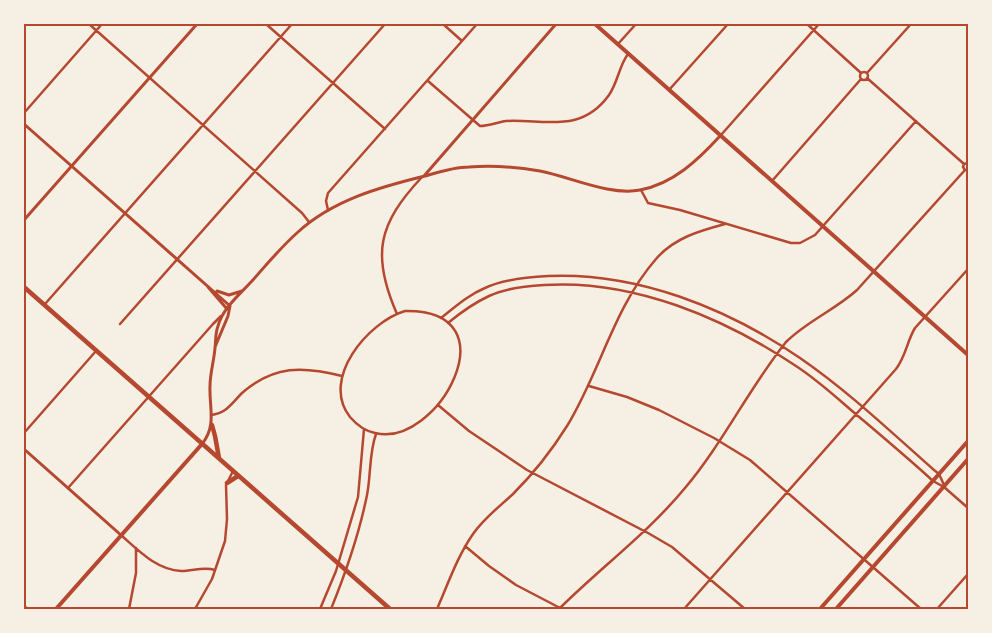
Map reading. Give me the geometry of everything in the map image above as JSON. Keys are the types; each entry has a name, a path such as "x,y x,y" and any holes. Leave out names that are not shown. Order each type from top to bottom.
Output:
{"highway":[{"path":"24,287 390,609"},
{"path":"212,425 219,458"},
{"path":"227,483 238,476"}],"main road":[{"path":"595,24 924,318 968,355"},
{"path":"820,609 968,441"},
{"path":"56,609 202,444"},
{"path":"836,609 968,460"}],"street":[{"path":"89,24 303,214 309,222"},
{"path":"24,112 102,24"},
{"path":"24,220 197,24"},
{"path":"266,24 385,129"},
{"path":"44,305 292,24"},
{"path":"120,324 386,24"},
{"path":"443,24 462,41"},
{"path":"328,210 326,201 328,193 478,24"},
{"path":"397,314 387,290 382,268 381,251 383,239 393,215 410,191 556,24"},
{"path":"618,44 636,24"},
{"path":"669,90 728,24"},
{"path":"807,24 861,73 862,79"},
{"path":"68,488 280,250 309,222 328,210 382,187 468,167 506,167 553,174 612,190 641,190 658,185 680,173 700,157 819,24"},
{"path":"465,546 489,566 516,584 561,609 644,531 685,488 719,441 782,346 795,332 850,296 966,170 963,167 966,164 867,78 867,73 911,24"},
{"path":"428,81 482,126 506,121 561,123 573,121 591,112 608,96 614,88 628,54"},
{"path":"861,73 867,73"},
{"path":"772,181 862,79 867,78"},
{"path":"641,190 645,201 648,203 680,210 797,243 811,238 823,226 916,121"},
{"path":"24,124 206,285 229,295 243,291"},
{"path":"438,609 465,546 474,533 485,519 514,493 532,473 566,427 589,386 632,293 656,258 688,234 725,224"},
{"path":"684,609 900,364 911,336 924,318 968,268"},
{"path":"441,318 464,300 485,288 508,280 528,277 587,276 638,284 682,298 723,314 782,346 823,375 939,474 944,487"},
{"path":"448,323 470,306 489,296 509,289 552,284 586,285 632,293 680,306 745,335 818,382 933,481 944,487 968,508"},
{"path":"206,285 229,308"},
{"path":"214,290 229,308"},
{"path":"202,444 209,435 212,425 210,378 215,348 229,308"},
{"path":"405,311 431,313 441,318 448,323 460,343 461,354 451,386 438,405 416,424 400,432 376,434 364,429 347,412 342,401 340,389 342,376 349,359 359,344 375,328 405,311"},
{"path":"215,348 214,340 221,316"},
{"path":"24,433 96,351"},
{"path":"211,416 227,410 243,393 257,382 284,370 312,370 342,376"},
{"path":"589,386 627,397 659,410 719,441 750,460 921,609"},
{"path":"438,405 469,431 532,473 672,547 745,609"},
{"path":"320,609 338,564 358,498 364,429"},
{"path":"331,609 346,571 362,520 368,488 372,443 376,434"},
{"path":"24,449 148,559 164,567 179,571 206,567 215,570"},
{"path":"195,609 207,590 225,541 227,483 233,471"},
{"path":"129,609 136,573 136,548"},
{"path":"937,609 968,574"},
{"path":"24,606 28,609"}]}
